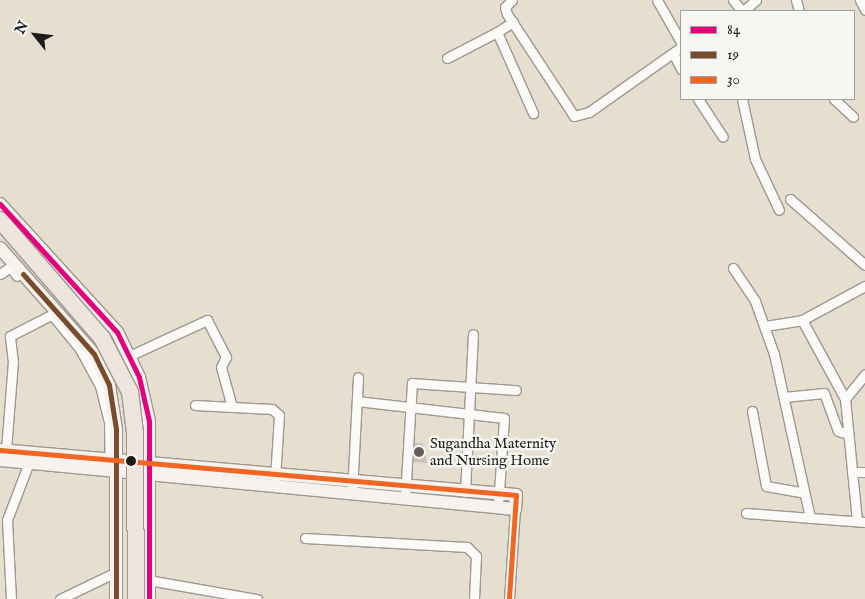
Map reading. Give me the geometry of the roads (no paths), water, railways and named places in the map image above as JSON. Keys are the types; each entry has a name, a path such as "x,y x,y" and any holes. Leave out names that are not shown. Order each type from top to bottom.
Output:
{"highway":[{"path":"0,220 102,338 130,392 136,433 136,599"},
{"path":"0,237 94,346 116,386 124,434 125,599"}],"main road":[{"path":"0,204 117,332 131,355 149,421 149,599"},
{"path":"0,248 94,354 115,408 113,466 116,599"},
{"path":"2,453 29,462 113,466"},
{"path":"2,453 150,470 352,488 499,500 516,496 515,509 499,500 465,492 405,492"}],"street":[{"path":"512,0 505,11 574,116 589,112 674,55 680,48"},
{"path":"657,0 680,40"},
{"path":"733,0 742,10"},
{"path":"744,10 756,0"},
{"path":"860,0 865,10"},
{"path":"447,58 512,22"},
{"path":"497,32 533,113"},
{"path":"674,55 680,67"},
{"path":"699,100 723,138"},
{"path":"742,100 755,159 780,210"},
{"path":"835,100 853,117"},
{"path":"790,198 865,265"},
{"path":"0,257 80,349 100,386 109,421 113,466"},
{"path":"0,274 10,268"},
{"path":"733,268 750,292 765,326 784,397 810,518"},
{"path":"765,326 802,320 865,286"},
{"path":"2,453 13,362 10,336 51,315"},
{"path":"131,355 206,319 226,356 221,367 232,407"},
{"path":"746,513 861,522 852,472 845,399 802,320"},
{"path":"465,492 472,386 473,334"},
{"path":"845,399 865,374"},
{"path":"352,488 358,377"},
{"path":"405,492 414,382 516,390"},
{"path":"784,397 824,393 838,431 848,434"},
{"path":"357,401 470,414 507,422 499,500"},
{"path":"195,405 272,409 279,415 274,481"},
{"path":"752,412 766,486 804,493"},
{"path":"11,599 7,520 29,462"},
{"path":"852,472 865,472"},
{"path":"509,599 515,509"},
{"path":"305,538 467,547 476,556 474,599"},
{"path":"60,599 114,573"},
{"path":"148,580 257,599"}],"place":[{"name":"Sugandha Maternity and Nursing Home","path":"419,452"}]}
